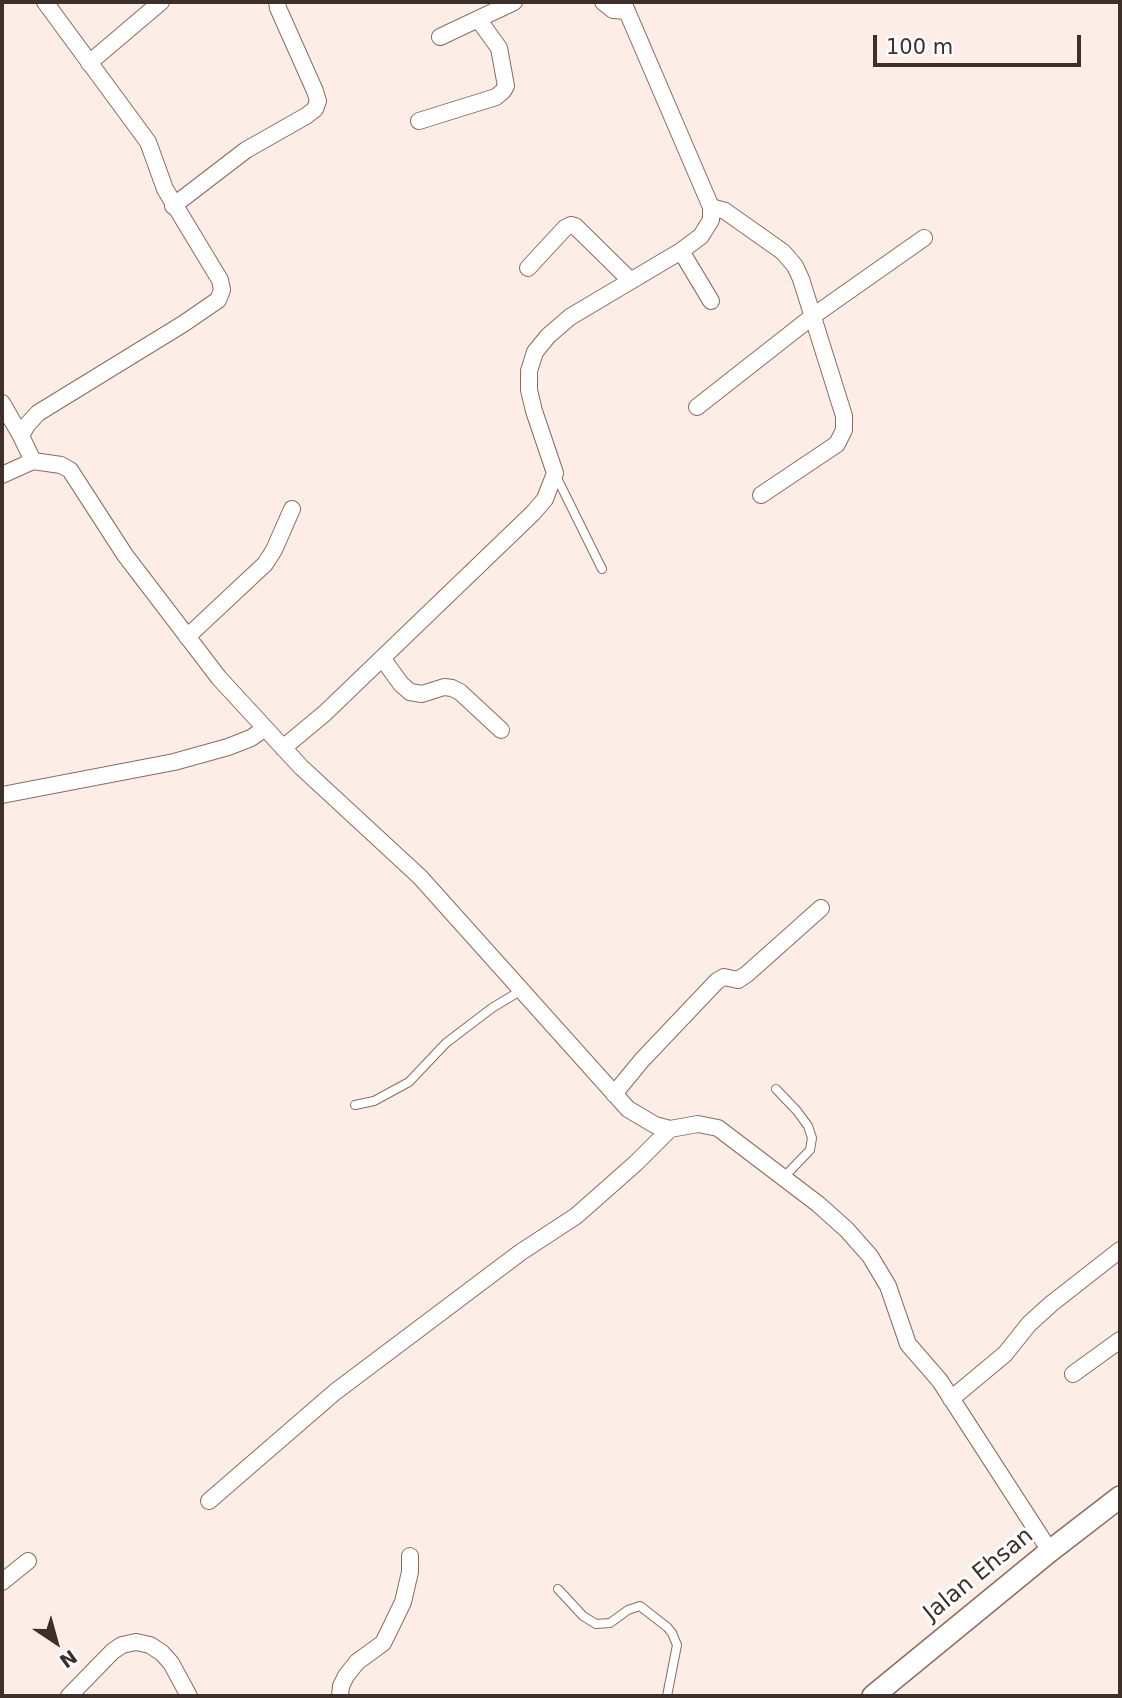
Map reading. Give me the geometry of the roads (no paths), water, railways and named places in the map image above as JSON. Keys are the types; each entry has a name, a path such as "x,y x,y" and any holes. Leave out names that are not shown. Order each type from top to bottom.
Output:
{"main road":[{"name":"Jalan Ehsan","path":"873,1696 1120,1497"}],"street":[{"path":"21,436 38,414 218,300 222,290 220,280 173,206 148,142 45,2"},
{"path":"89,63 161,2"},
{"path":"173,206 246,150 315,109 318,100 316,91 277,2"},
{"path":"440,37 514,2"},
{"path":"283,748 326,713 545,499 555,473 529,390 529,371 535,352 569,317 681,251 701,236 711,220 711,206 625,6 609,9 603,2"},
{"path":"419,121 495,97 506,86 499,48 478,19"},
{"path":"711,206 725,211 783,252 795,266 844,416 844,430 837,444 761,495"},
{"path":"528,268 565,228 571,225 576,226 631,281"},
{"path":"697,407 813,316 924,239"},
{"path":"681,251 711,301"},
{"path":"2,404 33,461"},
{"path":"2,475 33,461 61,465 70,470 125,555 219,678 283,748 419,877 614,1094 643,1119 670,1129 698,1124 718,1128 784,1177 848,1230 870,1256 888,1286 908,1344 940,1381 1050,1551"},
{"path":"187,637 265,565 292,509"},
{"path":"383,658 410,692 422,694 444,687 452,688 460,692 501,730"},
{"path":"2,795 174,762 228,747 251,738 264,729"},
{"path":"614,1094 642,1060 717,981 724,977 737,980 747,974 821,908"},
{"path":"209,1501 335,1392 521,1252 576,1216 670,1129"},
{"path":"951,1399 1005,1354 1029,1324 1051,1304 1120,1250"},
{"path":"1073,1374 1120,1340"},
{"path":"340,1696 341,1686 357,1662 383,1643 402,1602 410,1572 410,1556"},
{"path":"2,1582 28,1561"},
{"path":"69,1696 113,1651 122,1645 136,1642 150,1645 162,1653 190,1696"}],"lane":[{"path":"555,473 602,569"},
{"path":"355,1105 374,1101 409,1082 446,1043 492,1008 520,991"},
{"path":"776,1089 797,1111 808,1126 812,1138 810,1150 784,1177"},
{"path":"558,1588 583,1616 596,1624 610,1623 628,1610 640,1606 646,1608 667,1627 677,1645 667,1696"}]}
